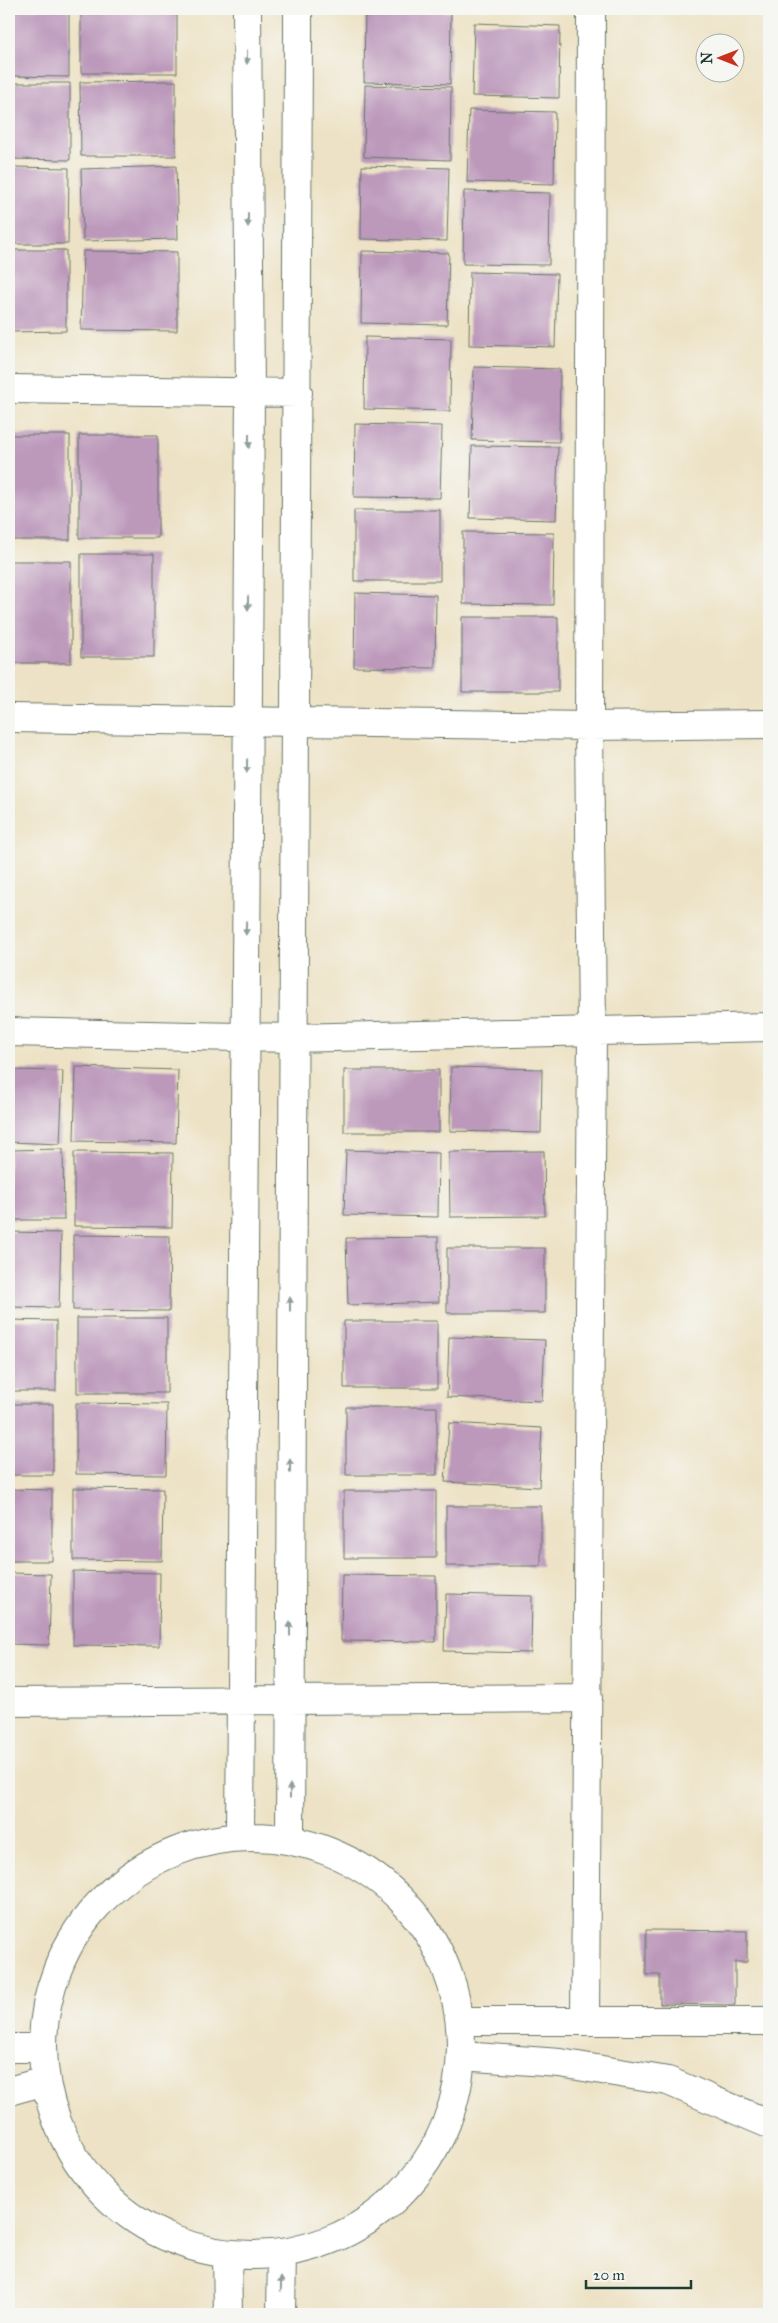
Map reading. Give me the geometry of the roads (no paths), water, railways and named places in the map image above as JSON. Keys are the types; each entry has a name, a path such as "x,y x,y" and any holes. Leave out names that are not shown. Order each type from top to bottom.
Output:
{"street":[{"path":"240,1836 244,1037 250,392 247,9"},
{"path":"290,1840 291,1038 298,392 298,9"},
{"path":"585,2020 592,1031 589,726 591,9"},
{"path":"9,389 298,392"},
{"path":"9,718 589,726 769,724"},
{"path":"9,1032 291,1038 769,1027"},
{"path":"9,1702 240,1700 290,1702 588,1698"},
{"path":"240,1836 290,1840 342,1856 372,1874 400,1897 422,1924 440,1954 453,1987 460,2021 461,2056 456,2090 446,2124 430,2156 410,2184 384,2208 356,2228 325,2243 282,2254 256,2256 227,2254 191,2247 160,2235 131,2218 106,2197 84,2172 66,2144 53,2113 45,2081 42,2048 45,2012 54,1978 68,1945 88,1915 112,1890 140,1868 171,1852 205,1841 240,1836"},
{"path":"460,2021 769,2021"},
{"path":"9,2048 42,2048"},
{"path":"461,2056 560,2063 668,2081 769,2124"},
{"path":"9,2091 45,2081"},
{"path":"227,2254 228,2314"},
{"path":"281,2314 282,2254"}]}
